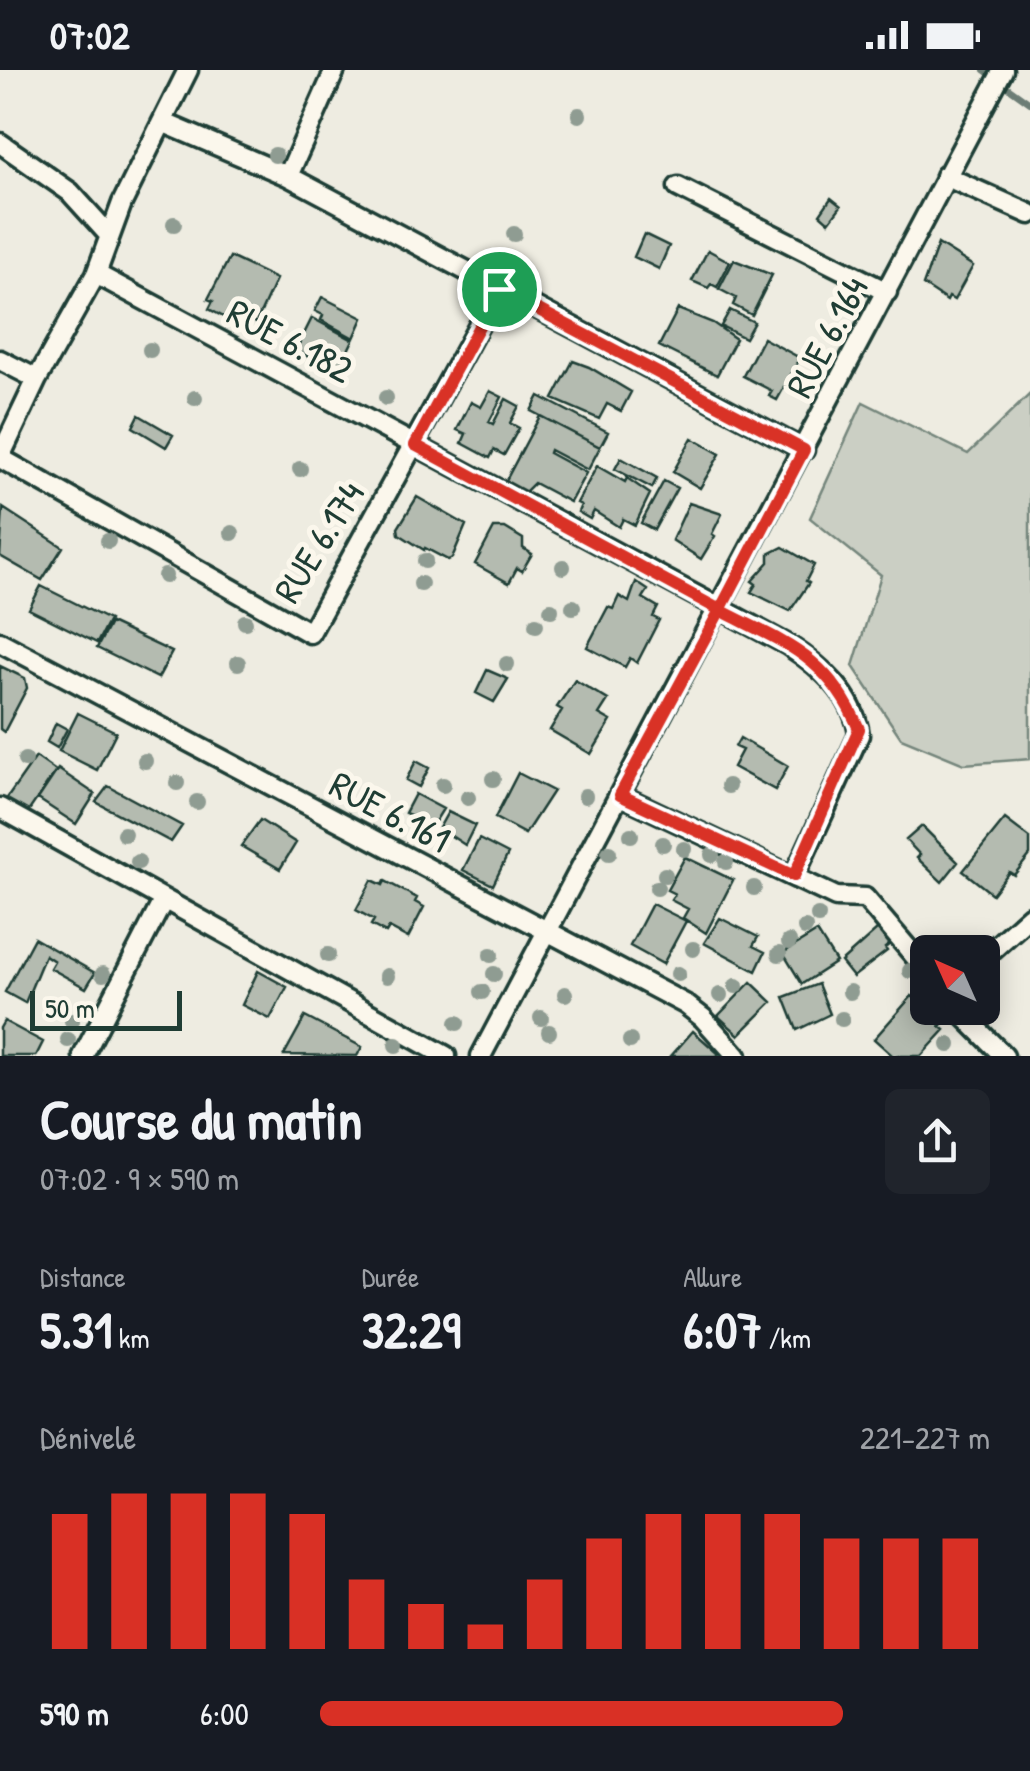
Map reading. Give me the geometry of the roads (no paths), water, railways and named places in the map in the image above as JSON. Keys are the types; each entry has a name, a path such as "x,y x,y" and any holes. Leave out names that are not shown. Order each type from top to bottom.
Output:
{"street":[{"path":"96,274 109,234 188,70"},
{"path":"288,176 335,70"},
{"name":"RUE 6.164","path":"481,1056 1003,70"},
{"path":"162,122 288,176 804,450"},
{"path":"0,143 70,192 109,234"},
{"path":"945,176 1030,214"},
{"path":"678,187 888,292"},
{"name":"RUE 6.174","path":"96,274 37,379 0,458 310,633 499,289"},
{"name":"RUE 6.182","path":"96,274 820,666 839,688 859,729 794,876"},
{"path":"0,360 37,379"},
{"name":"RUE 6.161","path":"0,642 684,1004 703,1018 737,1056"},
{"path":"620,795 836,897 858,896 870,902 910,950"},
{"path":"0,808 446,1056"},
{"path":"83,1056 163,901"},
{"path":"1000,943 1030,916"},
{"path":"973,1025 1004,1056"}],"waterway":[{"path":"984,70 1030,103"}]}
